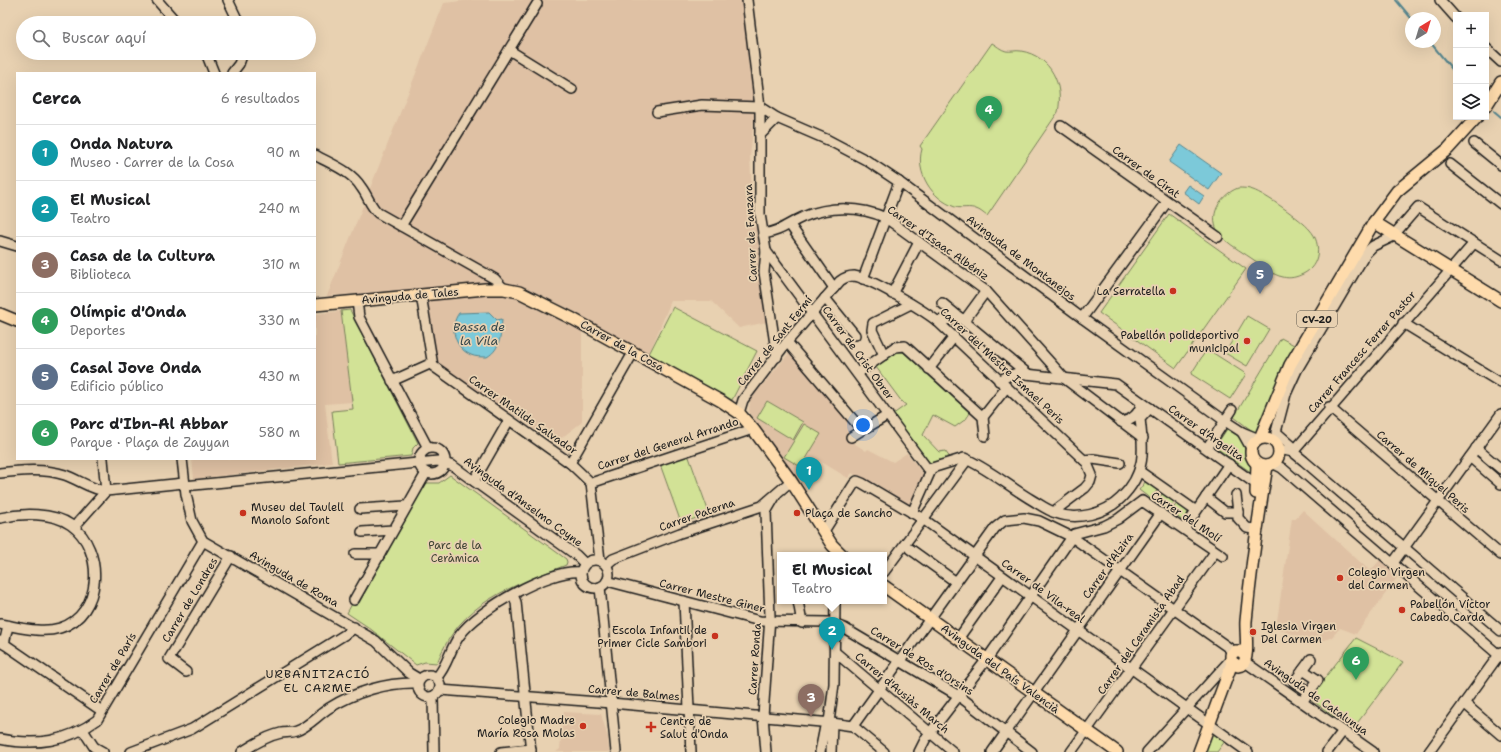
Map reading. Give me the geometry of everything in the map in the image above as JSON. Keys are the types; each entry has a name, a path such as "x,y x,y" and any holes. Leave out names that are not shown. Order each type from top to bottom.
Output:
{"main road":[{"path":"1489,101 1501,82"},
{"name":"CV-20","path":"1263,439 1279,389 1290,365 1374,222 1397,191 1448,149 1474,120"},
{"path":"1374,222 1501,301"},
{"name":"Avinguda de Tales","path":"316,305 504,289"},
{"name":"Carrer de la Cosa","path":"504,289 519,292 573,319 739,412 791,482 838,552"},
{"path":"0,314 16,321"},
{"path":"1255,532 1256,484 1266,465 1279,457 1279,448 1274,440 1263,439 1251,448 1252,457 1266,465"},
{"path":"1198,752 1208,724 1237,659 1245,629 1255,532 1266,465"},
{"name":"Avinguda del País Valencià","path":"887,588 1117,752"}],"street":[{"path":"157,0 171,16"},
{"path":"228,0 236,16"},
{"name":"Carrer de Fanzara","path":"747,0 760,107 760,214 766,251 764,272 778,357"},
{"path":"1440,0 1453,15"},
{"path":"401,226 537,4"},
{"path":"509,50 572,89"},
{"path":"1489,51 1501,62"},
{"path":"209,60 214,72"},
{"path":"233,72 240,60"},
{"path":"656,112 702,105 760,107"},
{"name":"Avinguda de Montanejos","path":"760,107 777,118 828,140 866,160 899,182 1082,318 1225,421 1242,432 1263,439"},
{"path":"760,122 777,118"},
{"path":"760,135 777,118"},
{"name":"Carrer de Cirat","path":"1061,126 1218,237"},
{"path":"1474,143 1501,165"},
{"name":"Carrer de la Cosa","path":"316,156 342,170 357,181 372,208 378,213 495,279 504,289"},
{"path":"1450,164 1501,204"},
{"path":"863,279 899,182"},
{"path":"1082,318 1167,202"},
{"path":"1293,452 1292,446 1276,432 1291,384 1366,253 1373,246 1395,235 1418,207 1501,260"},
{"name":"Carrer d'Isaac Albéniz","path":"763,234 777,232 816,213 836,209 871,212 886,218 986,291 1065,379"},
{"path":"790,225 834,288"},
{"path":"0,241 16,246"},
{"path":"892,294 919,242"},
{"name":"Carrer Francesc Ferrer Pastor","path":"1293,452 1330,407 1474,243"},
{"name":"Carrer de Crist Obrer","path":"766,251 813,312 926,467 930,470"},
{"name":"Carrer del Mestre Ismael Peris","path":"834,288 842,279 848,277 863,279 910,304 937,321 1090,466 1092,475 1086,488 1053,512"},
{"name":"Carrer de Sant Fermí","path":"739,412 743,400 778,357 787,342 834,288"},
{"path":"937,321 963,320 986,291"},
{"path":"392,381 432,363 422,295"},
{"path":"825,298 856,335"},
{"path":"354,600 426,473 420,469 418,462 422,451 428,448 359,316 357,302"},
{"path":"942,302 1028,374"},
{"path":"884,355 872,330 873,323 910,304"},
{"path":"1403,323 1501,383"},
{"path":"929,369 954,337"},
{"path":"787,342 862,430 851,437"},
{"path":"858,373 898,346 905,346 974,409 984,415"},
{"path":"570,463 633,353"},
{"name":"Carrer Matilde Salvador","path":"432,363 444,374 570,463 591,482"},
{"name":"Carrer d'Argelita","path":"1003,385 1012,374 1028,374 1116,384 1256,484"},
{"name":"Carrer d'Argelita","path":"1065,379 1143,438"},
{"path":"985,436 984,415 1003,385"},
{"path":"1124,424 1131,420 1140,408 1141,402"},
{"name":"Carrer de Miquel Peris","path":"1330,407 1501,555"},
{"path":"1124,424 1140,419 1150,408"},
{"path":"1207,448 1232,410"},
{"path":"868,427 888,415"},
{"path":"912,513 930,470 934,467 962,459 967,460 1053,512 1073,516 1099,512 1122,496 1139,471 1143,454 1143,438 1140,419"},
{"path":"1393,563 1476,448 1499,419"},
{"path":"474,481 509,420"},
{"name":"Carrer del General Arrando","path":"591,482 752,429"},
{"name":"Avinguda de Montanejos","path":"1242,432 1251,448"},
{"name":"Avinguda d'Anselmo Coyne","path":"426,473 434,475 442,470 445,462 444,456 440,451 434,448 428,448"},
{"path":"1279,448 1293,452 1501,630"},
{"path":"1476,448 1501,469"},
{"path":"1470,457 1501,484"},
{"path":"1084,460 1093,459 1120,463"},
{"path":"74,527 106,491 103,460"},
{"path":"182,460 184,485 192,521 203,541"},
{"path":"887,568 967,460"},
{"name":"Avinguda d'Anselmo Coyne","path":"106,491 184,485 418,462 445,462 453,466 576,555 583,568"},
{"path":"1184,529 1229,464"},
{"path":"1266,465 1282,468 1500,654 1428,752"},
{"path":"0,473 34,470 55,472 97,490 106,491"},
{"path":"1139,471 1196,511"},
{"name":"Carrer de Vila-real","path":"824,531 854,484 857,481 862,483 923,519 1248,752"},
{"path":"591,482 603,563 610,573 604,584 611,703 616,752"},
{"name":"Carrer Paterna","path":"603,563 680,533 757,508 776,495 791,482"},
{"name":"Carrer Ronda","path":"766,752 763,716 769,622 766,520 767,509 776,495"},
{"path":"1236,495 1238,518 1247,528 1255,532"},
{"path":"1206,497 1225,512 1238,512"},
{"name":"Carrer del Molí","path":"1072,537 1077,533 1098,528 1112,522 1142,501 1215,552 1224,556"},
{"path":"360,509 406,506"},
{"path":"757,508 766,520"},
{"name":"Carrer d'Alzira","path":"992,752 1161,513"},
{"path":"0,518 23,516 48,517 61,520 74,527 89,548 95,568 93,592 84,609 71,622 55,629 36,630 4,625 2,643 102,711"},
{"name":"Avinguda de Catalunya","path":"853,726 998,524 1010,518 1031,518 1072,537 1229,648 1237,659 1373,752"},
{"path":"362,532 393,530"},
{"path":"919,752 930,733 987,659 1072,537"},
{"name":"Avinguda de Roma","path":"203,541 376,641 418,681"},
{"name":"Carrer de París","path":"0,739 36,743 48,741 82,730 97,720 203,541"},
{"path":"910,549 956,582"},
{"name":"Carrer del Ceramista Abad","path":"1071,752 1088,731 1215,552"},
{"path":"355,554 380,554"},
{"name":"Carrer de Londres","path":"186,672 169,659 231,556"},
{"path":"437,677 443,670 453,646 460,635 472,622 492,607 513,594 540,581 583,568 592,560 603,563"},
{"path":"583,568 583,581 586,585 595,588 604,584"},
{"path":"958,639 1002,577"},
{"name":"Carrer Mestre Giner","path":"604,584 769,622 828,622 836,626"},
{"path":"501,752 531,750 516,602 513,594"},
{"path":"684,602 691,752"},
{"path":"799,604 802,623"},
{"path":"820,752 829,722 834,684 835,604"},
{"name":"Carrer de Ros d'Orsins","path":"836,626 850,631 959,696 1032,752"},
{"path":"131,752 192,730 349,632 354,627"},
{"name":"Carrer d'Ausiàs March","path":"835,652 953,752"},
{"path":"1147,752 1186,708 1237,659"},
{"path":"1287,692 1311,660"},
{"path":"1302,702 1318,680 1303,670"},
{"path":"242,752 257,743 280,733 297,731 329,708 366,690 418,681 424,675 431,674 437,677 440,683 440,690 433,697 424,697 418,692 418,681"},
{"path":"1294,682 1309,692"},
{"name":"Carrer de Balmes","path":"440,690 763,716 829,722 853,726"},
{"path":"433,697 434,752"},
{"path":"1464,703 1501,736"},
{"path":"829,722 831,752"},
{"path":"853,726 884,752"},
{"path":"82,730 94,747 103,752"},
{"path":"1327,752 1343,731"}],"shaded area":[{"path":"470,0 748,0 756,100 750,157 753,212 760,252 767,322 739,328 711,301 671,301 648,356 582,318 582,422 555,443 437,364 426,290 327,296 444,3"},
{"path":"341,311 352,402 325,404 332,463 194,479 192,460 316,460 316,314"},
{"path":"791,351 856,427 847,433 852,442 866,451 868,449 893,462 907,453 923,474 909,504 873,482 871,484 852,473 848,478 820,461 795,477 749,412 750,400"},
{"name":"Colegio Virgen del Carmen","path":"1303,510 1370,571 1381,559 1399,575 1356,634 1340,628 1332,637 1325,640 1310,641 1276,628 1292,518 1295,519"},
{"name":"Colegio Madre María Rosa Molas","path":"563,712 601,714 608,738 609,752 556,752 560,749"}],"green space":[{"path":"992,43 1000,49 1008,51 1021,51 1031,54 1047,65 1057,82 1059,102 1058,112 987,216 974,208 955,207 939,198 927,184 923,176 920,158 922,149 920,146"},
{"path":"1238,188 1246,188 1259,192 1292,214 1310,230 1314,235 1318,248 1316,260 1309,270 1301,275 1293,277 1286,278 1279,276 1224,239 1218,232 1215,225 1216,210 1224,197"},
{"name":"La Serratella","path":"1169,214 1246,269 1176,368 1099,313"},
{"path":"673,307 757,351 732,400 648,356"},
{"path":"350,310 418,443 413,448 411,456 338,463 332,411 353,409 341,311"},
{"name":"Pabellón polideportivo municipal","path":"1247,316 1269,329 1247,366 1225,353"},
{"path":"1281,338 1296,346 1259,433 1255,433 1234,417"},
{"path":"1207,349 1246,374 1230,399 1191,374"},
{"path":"896,352 903,352 970,413 966,419 955,427 933,415 923,435 939,452 945,451 951,459 931,464 892,415 906,405 902,402 876,367"},
{"path":"767,401 803,422 793,440 757,418"},
{"path":"804,424 821,434 801,467 784,457"},
{"path":"1227,429 1244,440 1245,458 1253,469 1252,473 1215,447"},
{"path":"682,455 689,457 708,510 705,515 685,522 680,520 661,467 664,461"},
{"name":"Parc de la Ceràmica","path":"450,475 566,559 567,562 566,565 526,581 490,599 473,611 459,625 447,642 437,663 425,662 416,665 368,627 347,613 353,602 359,603 426,483 439,483"},
{"path":"1146,481 1158,489 1151,499 1139,490"},
{"path":"1163,493 1175,501 1168,511 1156,502"},
{"path":"1177,503 1189,511 1183,521 1171,512"},
{"path":"1356,638 1403,662 1352,730 1309,698"},
{"path":"1211,732 1225,741 1217,752 1205,752"}],"water":[{"path":"1181,145 1221,173 1209,190 1169,162"},
{"path":"1188,185 1204,196 1199,204 1183,192"},
{"name":"Bassa de la Vila","path":"489,312 497,320 502,319 501,336 498,345 492,354 487,357 473,356 465,352 457,342 454,330 456,318 459,313"}],"waterway":[{"path":"1396,0 1406,12"},
{"path":"1435,48 1453,70"},
{"path":"1494,111 1501,117"}],"place":[{"name":"Olímpic d'Onda","path":"989,129"},
{"name":"La Serratella","path":"1173,291"},
{"name":"Casal Jove Onda","path":"1260,294"},
{"name":"Pabellón polideportivo municipal","path":"1247,341"},
{"name":"Onda Natura","path":"809,490"},
{"name":"Museu del Taulell Manolo Safont","path":"243,513"},
{"name":"Plaça de Sancho","path":"797,513"},
{"name":"Colegio Virgen del Carmen","path":"1340,578"},
{"name":"Pabellón Víctor Cabedo Carda","path":"1402,610"},
{"name":"Iglesia Virgen Del Carmen","path":"1253,632"},
{"name":"Escola Infantil de Primer Cicle Sambori","path":"715,636"},
{"name":"El Musical","path":"832,650"},
{"name":"Parc d'Ibn-Al Abbar","path":"1356,680"},
{"name":"Casa de la Cultura","path":"811,717"},
{"name":"Colegio Madre María Rosa Molas","path":"583,726"},
{"name":"Centre de Salut d'Onda","path":"651,727"}],"district":[{"name":"URBANITZACIÓ EL CARME","path":"318,681"}]}
